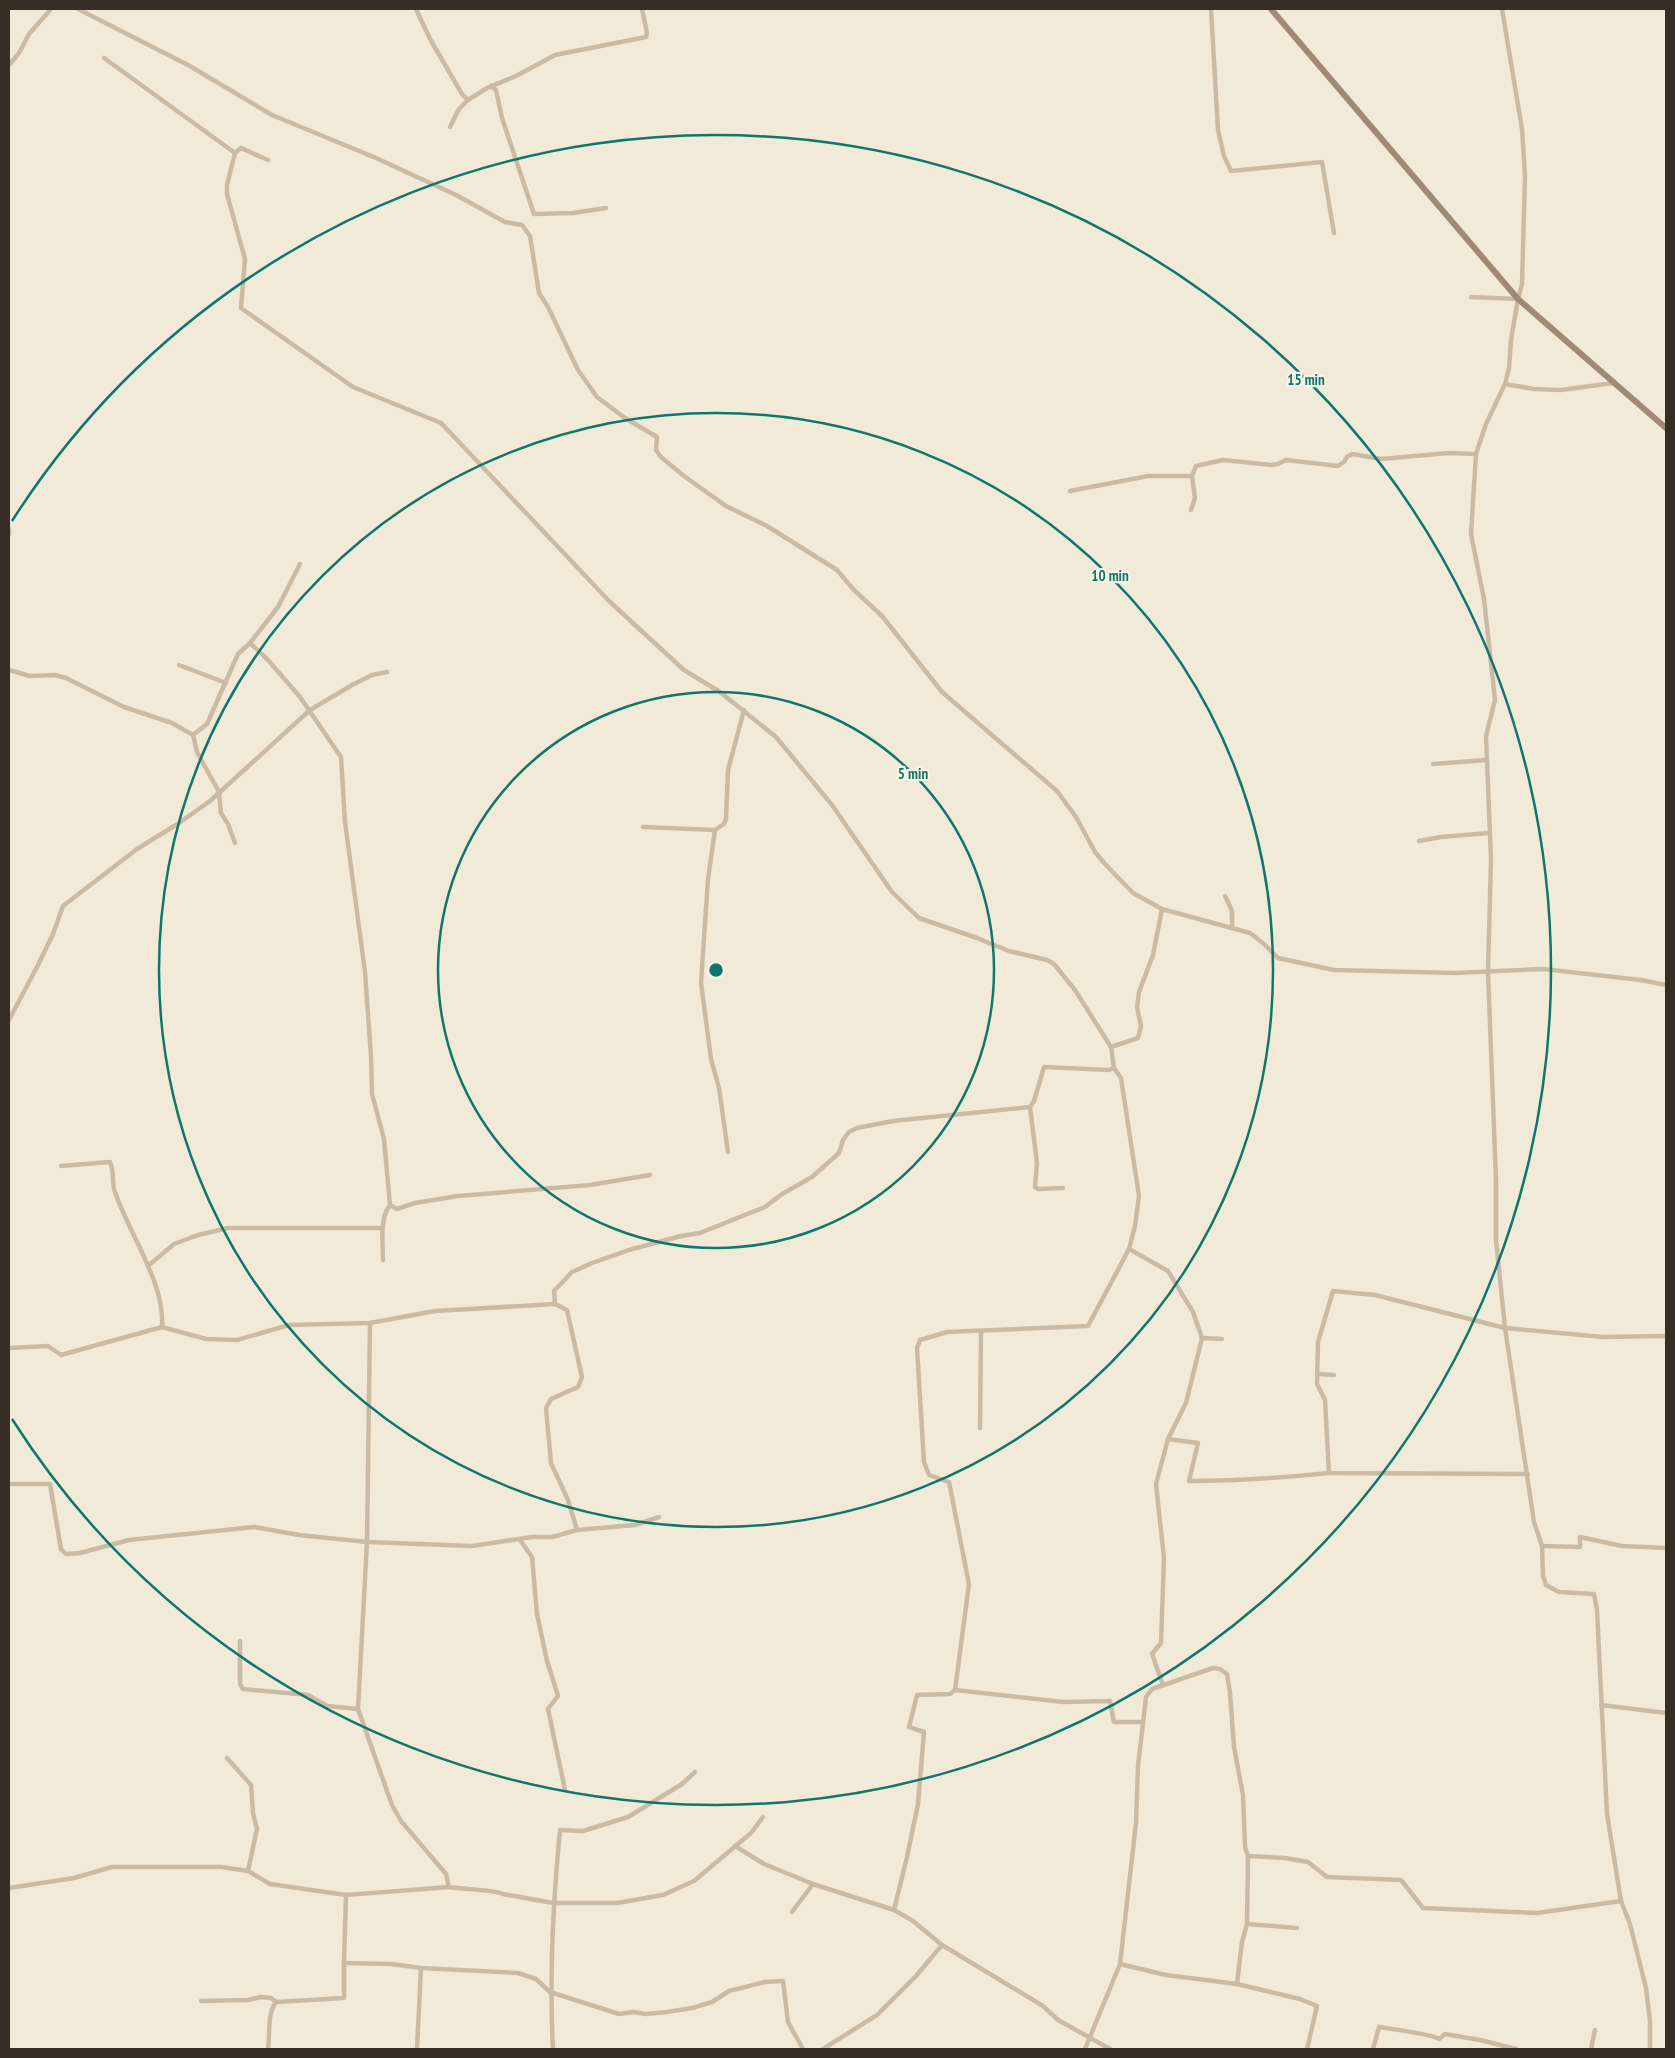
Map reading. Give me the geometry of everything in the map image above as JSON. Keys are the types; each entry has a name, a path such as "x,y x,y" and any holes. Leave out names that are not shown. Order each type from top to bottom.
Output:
{"street":[{"path":"9,65 29,34 51,9"},
{"path":"78,9 188,65 272,115 376,158 456,195 505,222 522,225 530,236 539,293 548,307 578,370 597,397 625,418 657,437 656,450 661,458 684,476 726,506 767,526 837,570 853,589 882,616 942,692 1057,791 1076,817 1095,852 1134,893 1162,909 1250,933 1278,958 1334,970 1455,973 1543,969 1641,980 1666,985"},
{"path":"416,9 430,39 462,94 468,100"},
{"path":"450,127 459,109 468,100 555,55 646,38 647,33 642,9"},
{"path":"1211,9 1218,130 1224,156 1231,171 1322,162 1334,233"},
{"path":"1271,9 1518,299 1666,428"},
{"path":"1502,9 1522,130 1525,176 1522,284 1505,384 1486,424 1476,454 1471,534 1484,599 1496,700 1486,736 1491,859 1488,972 1496,1182 1496,1240 1505,1328 1534,1522 1542,1546 1543,1576 1546,1585 1559,1592 1594,1594 1597,1610 1607,1814 1621,1901 1630,1924 1646,1988 1650,2022 1650,2049"},
{"path":"104,58 235,153"},
{"path":"492,86 496,90 502,118 534,214 606,208"},
{"path":"268,160 241,148 235,153 227,185 227,194 245,260 242,308 353,387 441,423 610,602 684,670 720,692 776,738 832,806 892,892 919,918 1009,951 1047,960 1054,964 1075,990 1111,1047 1114,1068 1121,1078 1139,1196 1135,1226 1129,1249 1088,1326 947,1332 920,1340 918,1348 924,1462 929,1475 948,1482 970,1584 954,1690 950,1694 917,1694 909,1727 924,1732 918,1804 894,1910"},
{"path":"1471,297 1518,299"},
{"path":"1505,384 1534,389 1561,390 1613,383"},
{"path":"1191,510 1195,498 1192,476 1196,466 1223,460 1272,465 1286,460 1338,466 1352,454 1381,458 1449,453 1476,454"},
{"path":"1070,491 1148,476 1192,476"},
{"path":"9,529 9,534"},
{"path":"193,736 207,724 238,654 250,643 278,607 300,564"},
{"path":"250,643 268,660 310,710 341,757 345,822 365,972 372,1056 372,1094 384,1139 390,1205 385,1211 383,1260"},
{"path":"179,665 226,683"},
{"path":"9,670 30,676 55,675 66,678 124,707 172,723 193,736 197,752 218,792 221,813 228,824 235,843"},
{"path":"9,1020 53,934 63,906 82,893 112,867 210,801 310,710 372,675 387,672"},
{"path":"643,827 715,830 724,824 726,819 728,770 744,710"},
{"path":"1433,764 1486,760"},
{"path":"715,830 708,879 702,983 711,1059 719,1088 728,1152"},
{"path":"1419,841 1489,833"},
{"path":"1225,896 1232,911 1232,928"},
{"path":"1111,1047 1138,1038 1141,1026 1137,1007 1140,992 1154,955 1162,909"},
{"path":"1063,1188 1035,1188 1037,1163 1030,1107 1034,1101 1044,1067 1109,1070 1114,1068"},
{"path":"555,1304 554,1291 572,1272 629,1250 720,1227 765,1207 782,1194 812,1177 838,1153 843,1140 849,1132 857,1128 893,1121 1030,1107"},
{"path":"61,1166 110,1162 113,1168 114,1189 127,1224 148,1266 163,1313 162,1327"},
{"path":"390,1205 397,1209 415,1203 458,1196 590,1185 650,1175"},
{"path":"148,1266 174,1244 198,1235 228,1228 383,1228"},
{"path":"1129,1249 1168,1271 1193,1312 1202,1338 1186,1403 1168,1439 1156,1484 1164,1558 1161,1643 1152,1654 1163,1685"},
{"path":"1329,1473 1325,1400 1317,1384 1318,1342 1333,1291 1374,1295 1505,1328 1603,1337 1666,1336"},
{"path":"9,1348 48,1346 61,1355 162,1327 206,1339 237,1340 289,1325 370,1322 435,1311 555,1304 567,1310 582,1377 578,1387 551,1399 546,1408 551,1463 568,1500 577,1530"},
{"path":"370,1322 367,1542 358,1709 392,1806 401,1821 446,1874 449,1887"},
{"path":"980,1428 981,1331"},
{"path":"1202,1338 1222,1339"},
{"path":"1318,1374 1334,1375"},
{"path":"1168,1439 1198,1443 1189,1481 1238,1481 1246,1478 1260,1480 1329,1473 1528,1474"},
{"path":"9,1484 50,1484 61,1549 66,1554 80,1553 129,1540 254,1527 299,1535 367,1542 472,1546 532,1537 552,1537 577,1530 635,1525 659,1517"},
{"path":"1542,1546 1580,1548 1580,1537 1622,1546 1666,1548"},
{"path":"520,1540 532,1557 537,1614 547,1661 558,1696 548,1709 565,1790"},
{"path":"240,1640 240,1684 243,1689 308,1695 327,1706 358,1709"},
{"path":"1085,2049 1120,1964 1136,1823 1138,1766 1146,1698 1152,1689 1213,1668 1220,1669 1227,1674 1234,1747 1243,1795 1245,1847 1248,1856 1247,1924 1242,1942 1237,1984"},
{"path":"954,1690 1063,1702 1110,1701 1114,1722 1142,1722"},
{"path":"1601,1705 1666,1713"},
{"path":"227,1758 251,1785 253,1813 257,1829 248,1871"},
{"path":"553,2049 550,1992 553,1903 560,1830 583,1831 628,1817 682,1784 695,1772"},
{"path":"9,1888 74,1878 112,1867 221,1866 248,1871 270,1884 346,1895 449,1887 486,1892 499,1891 504,1894 553,1903 617,1903 663,1895 694,1881 750,1833 763,1817"},
{"path":"735,1846 764,1864 814,1884 894,1910 913,1921 942,1945 1042,2006 1058,2020 1110,2049"},
{"path":"1248,1856 1286,1858 1308,1862 1327,1877 1400,1880 1424,1908 1537,1914 1621,1901"},
{"path":"792,1912 814,1884"},
{"path":"201,2001 248,2000 261,1997 271,1998 276,2002 344,1998 346,1895"},
{"path":"1247,1924 1297,1928"},
{"path":"823,2049 877,2015 916,1976 942,1945"},
{"path":"344,1963 391,1964 421,1968 518,1973 536,1979 550,1992 619,2014 633,2012 646,2014 692,2008 712,2002 729,1991 765,1982 783,1981 788,2022 802,2049"},
{"path":"1120,1964 1166,1975 1237,1984 1300,1999 1317,2006 1307,2049"},
{"path":"417,2049 421,1968"},
{"path":"268,2049 270,2020 273,2006 276,2002"},
{"path":"1373,2049 1379,2027 1421,2035 1434,2035 1439,2039 1445,2034 1516,2049"},
{"path":"1591,2049 1595,2030"}]}
